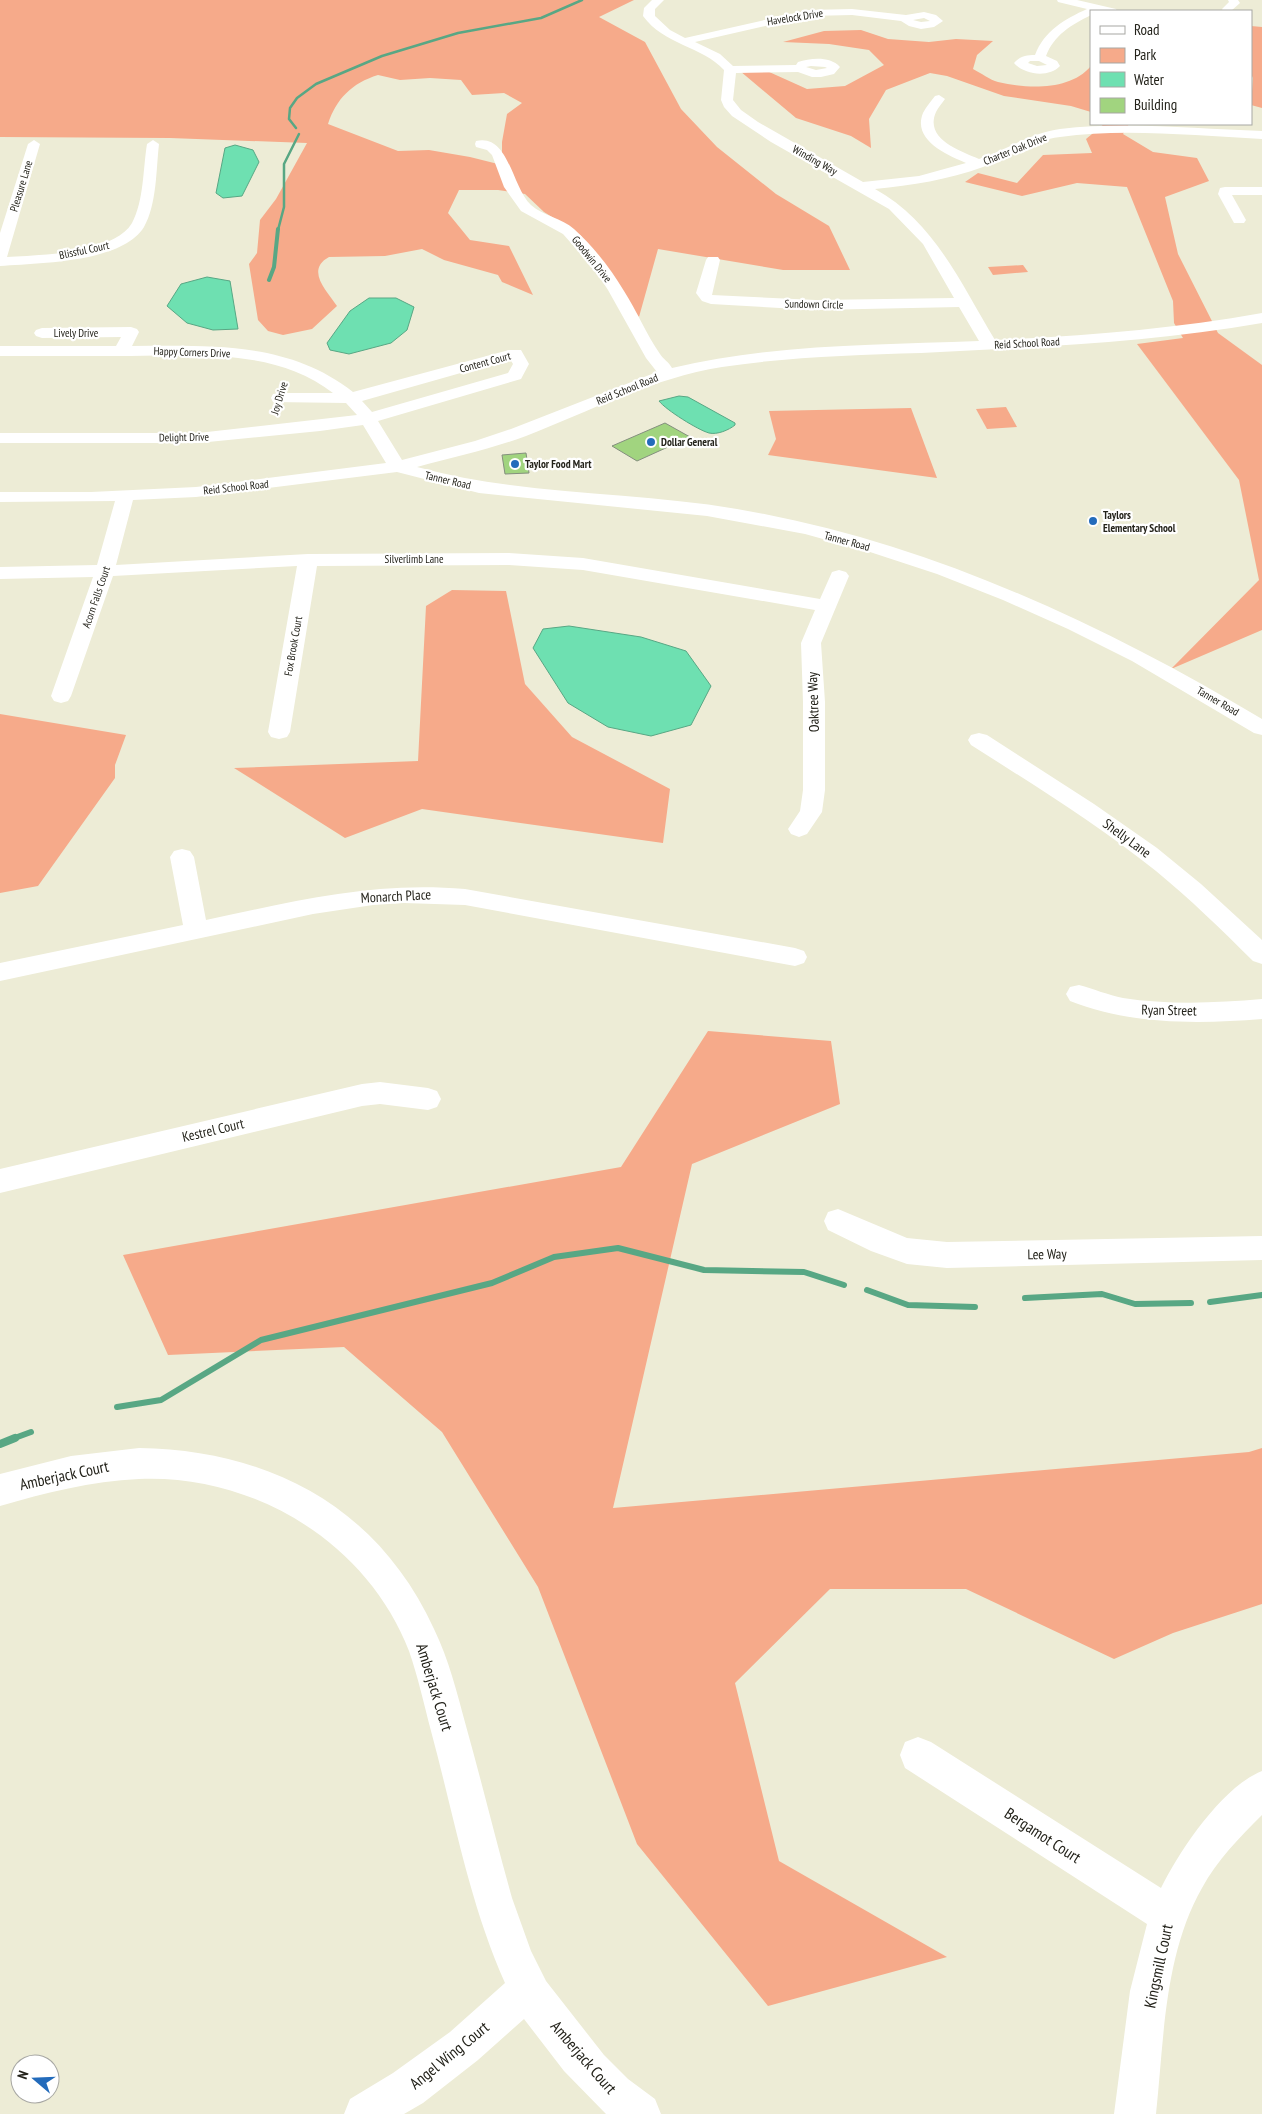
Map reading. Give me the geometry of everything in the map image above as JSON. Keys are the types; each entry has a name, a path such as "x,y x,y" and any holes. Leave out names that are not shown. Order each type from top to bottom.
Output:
{"street":[{"path":"659,0 650,8 649,18 655,25 714,55 730,70 800,68"},
{"path":"1062,0 1093,10"},
{"name":"Havelock Drive","path":"686,41 809,13 852,12 906,18"},
{"path":"1040,58 1045,44 1055,32 1090,12"},
{"name":"Winding Way","path":"730,70 727,100 733,111 755,126 896,208 916,227 929,242 989,344"},
{"path":"939,99 926,117 926,125 931,135 948,150 979,164"},
{"name":"Charter Oak Drive","path":"861,186 931,178 979,164 1038,138 1060,133 1209,128 1262,135"},
{"name":"Pleasure Lane","path":"0,256 5,221 34,144"},
{"name":"Blissful Court","path":"0,262 69,255 95,250 109,246 129,236 140,218 153,144"},
{"name":"Goodwin Drive","path":"481,144 492,147 498,155 511,188 526,208 568,231 600,267 616,290 654,358 664,367 666,374"},
{"path":"1239,220 1225,191 1262,191"},
{"name":"Sundown Circle","path":"713,260 704,294 711,300 816,305 963,302"},
{"name":"Reid School Road","path":"0,497 125,496 233,488 397,467 517,433 666,374 704,365 845,351 1151,335 1262,318"},
{"name":"Lively Drive","path":"28,333 131,332 122,351"},
{"name":"Happy Corners Drive","path":"0,351 218,351 258,356 290,364 319,376 350,398 367,419 397,467"},
{"name":"Content Court","path":"279,398 350,398 515,353 520,364 515,376 367,419"},
{"name":"Joy Drive","path":"269,432 290,364"},
{"name":"Delight Drive","path":"0,438 198,438 269,432 367,419"},
{"name":"Tanner Road","path":"397,467 490,489 636,502 741,515 879,550 959,576 1044,610 1147,661 1262,728"},
{"name":"Acorn Falls Court","path":"61,696 105,571 125,496"},
{"name":"Silverlimb Lane","path":"0,573 105,571 308,560 509,559 583,564 825,606"},
{"name":"Fox Brook Court","path":"279,732 308,560"},
{"name":"Oaktree Way","path":"799,829 811,812 814,790 814,702 811,643 839,576"},
{"name":"Shelly Lane","path":"978,740 1065,794 1151,855 1199,895 1262,955"},
{"path":"182,857 196,930"},
{"name":"Monarch Place","path":"0,972 349,898 392,893 428,893 465,897 795,956"},
{"name":"Ryan Street","path":"1079,994 1100,1004 1136,1010 1262,1009"},
{"name":"Kestrel Court","path":"0,1182 362,1095 380,1093 428,1099"},
{"name":"Lee Way","path":"838,1221 880,1242 907,1251 947,1255 1262,1248"},
{"name":"Amberjack Court","path":"0,1490 75,1470 111,1464 152,1463 206,1468 245,1478 286,1494 310,1507 352,1540 390,1584 414,1624 432,1668 494,1900 528,1989 567,2043 595,2075 627,2105 640,2114"},
{"name":"Bergamot Court","path":"918,1755 1169,1916"},
{"name":"Kingsmill Court","path":"1134,2114 1150,1994 1163,1930 1188,1874 1222,1828 1262,1789"},
{"name":"Angel Wing Court","path":"365,2114 408,2088 456,2052 528,1989"}],"green space":[{"path":"0,0 634,0 599,17 645,42 681,109 717,147 776,194 829,226 850,270 783,270 658,249 639,317 573,230 544,212 525,194 498,190 459,190 448,213 470,240 509,246 533,295 502,282 498,275 444,260 422,249 385,256 329,257 322,262 318,274 320,281 337,306 312,329 283,335 268,331 258,320 249,264 257,253 260,220 276,199 307,143 170,138 0,137","holes":["378,75 400,80 430,78 461,80 472,95 504,93 522,103 507,114 502,142 502,165 429,150 398,151 328,124 340,100 353,87"]},
{"path":"1252,26 1262,27 1262,108 1252,105"},
{"path":"861,30 888,39 929,42 956,39 993,41 977,55 973,69 995,81 1022,86 1035,87 1060,84 1072,80 1090,67 1090,112 1071,106 1004,96 947,76 930,73 886,90 869,119 871,148 851,136 796,118 740,71 767,71 807,89 845,86 884,65 869,50 829,44 783,42 824,31"},
{"path":"1103,125 1128,125 1123,134 1153,152 1197,158 1209,181 1165,197 1178,254 1218,333 1262,365 1262,630 1171,669 1259,580 1239,480 1137,344 1183,338 1174,323 1173,301 1127,187 1077,183 1022,196 965,182 978,173 1017,183 1043,155 1092,153 1086,139"},
{"path":"1023,265 1028,272 993,275 988,267"},
{"path":"1006,407 1017,427 987,429 976,409"},
{"path":"911,408 937,478 768,455 776,439 769,411"},
{"path":"452,590 506,591 525,684 572,737 670,789 663,843 422,809 345,838 234,768 418,761 426,606"},
{"path":"0,714 126,735 115,765 115,778 38,886 0,893"},
{"path":"708,1031 831,1041 840,1104 692,1164 613,1508 1249,1452 1262,1448 1262,1604 1173,1633 1114,1659 966,1589 830,1589 735,1683 779,1861 947,1957 768,2006 637,1844 538,1587 442,1432 344,1347 168,1355 123,1255 621,1167"}],"water":[{"path":"235,145 253,150 259,162 242,196 223,198 216,193 225,148"},
{"path":"207,277 230,281 238,329 213,330 187,323 167,306 181,284"},
{"path":"369,298 396,298 414,307 407,330 391,343 349,354 330,350 327,343 350,311"},
{"path":"679,396 688,397 735,423 735,425 723,432 709,433 682,419 659,401"},
{"path":"569,626 641,637 686,651 711,686 691,725 651,736 608,727 568,703 533,648 543,629"}],"building":[{"name":"Dollar General","path":"665,423 690,437 637,461 612,446"},
{"name":"Taylor Food Mart","path":"526,453 529,473 505,474 502,455"}],"waterway":[{"path":"296,128 289,119 290,108 297,98 316,84 382,56 458,33 541,18 582,0"},
{"path":"278,230 284,207 284,164 299,134"},
{"path":"269,280 274,267 278,229"},
{"path":"117,1407 161,1400 261,1340 492,1283 554,1257 618,1248 704,1270 804,1272 844,1285"},
{"path":"867,1290 908,1305 975,1307"},
{"path":"1025,1298 1102,1294 1135,1304 1191,1303"},
{"path":"1210,1302 1262,1295"},
{"path":"12,1439 31,1432"},
{"path":"0,1444 15,1438"}],"place":[{"name":"Dollar General","path":"651,442"},
{"name":"Taylor Food Mart","path":"515,464"},
{"name":"Taylors Elementary School","path":"1093,521"}]}
